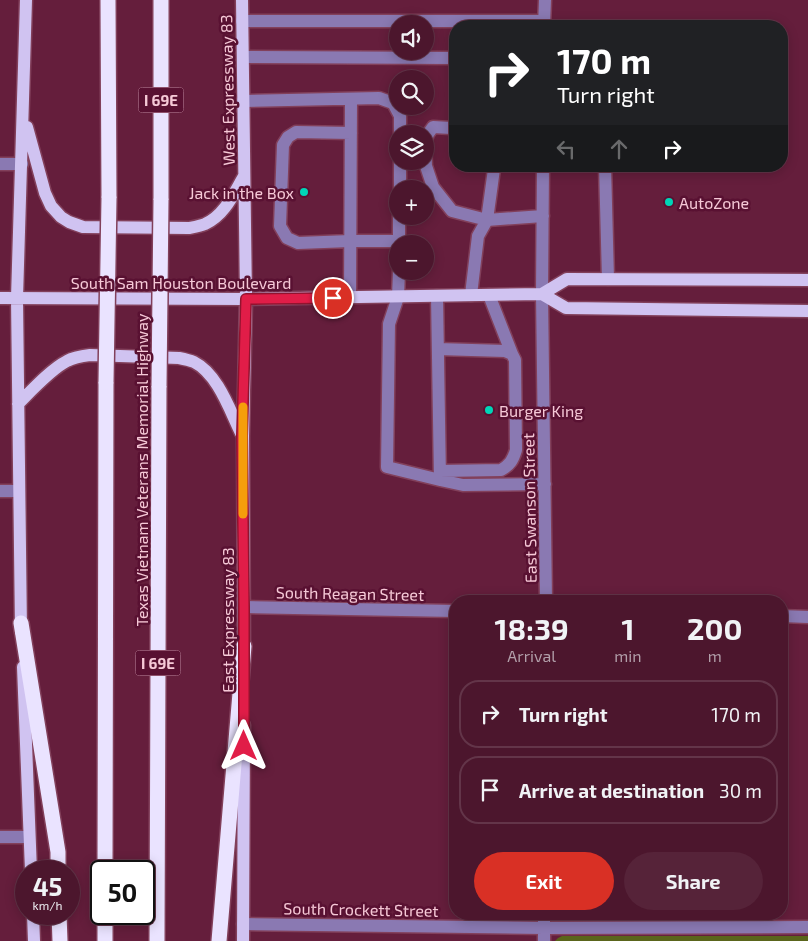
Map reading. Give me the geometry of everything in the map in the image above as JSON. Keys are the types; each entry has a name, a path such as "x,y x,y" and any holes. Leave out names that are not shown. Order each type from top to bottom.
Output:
{"highway":[{"name":"Texas Vietnam Veterans Memorial Highway","path":"105,860 106,382 109,198 108,0"},
{"name":"Texas Vietnam Veterans Memorial Highway","path":"157,941 162,0"},
{"path":"21,622 58,860"},
{"path":"219,941 244,646"},
{"path":"59,925 60,941"},
{"path":"105,925 105,941"}],"main road":[{"path":"26,0 17,298 21,622 30,860"},
{"name":"West Expressway 83","path":"242,0 246,299"},
{"path":"23,115 45,193 51,206 61,217 83,227 190,228 205,224 225,208 245,175"},
{"name":"South Sam Houston Boulevard","path":"0,298 246,299 542,294 567,279 808,280"},
{"path":"542,294 566,308 808,311"},
{"name":"East Expressway 83","path":"243,941 244,607 242,436 246,299"},
{"path":"18,404 66,361 79,356 179,358 193,362 204,369 212,378 222,393 242,436"},
{"path":"33,925 34,941"}],"street":[{"path":"544,20 545,0"},
{"path":"242,21 449,23"},
{"path":"243,57 449,58"},
{"path":"243,101 379,98 392,103 400,116 400,125"},
{"path":"350,297 352,99"},
{"path":"449,128 433,127 428,134 426,166 433,186 452,212 486,220 543,216"},
{"path":"351,133 296,132 288,137 283,145 280,226 287,238 298,243 350,240 389,242"},
{"path":"0,164 22,164"},
{"path":"471,295 478,236 486,220 494,172"},
{"name":"East Swanson Street","path":"544,172 542,294 546,595"},
{"path":"605,172 608,279"},
{"path":"399,280 398,296 389,324 387,467 440,476 463,485 545,484"},
{"path":"440,476 500,470 514,459 516,450 514,360 489,295"},
{"path":"436,296 440,476"},
{"path":"438,349 505,351 512,354"},
{"path":"0,491 19,491"},
{"name":"South Reagan Street","path":"244,607 449,612"},
{"path":"788,616 808,616"},
{"path":"0,837 29,837"},
{"path":"544,920 544,941"},
{"name":"South Crockett Street","path":"243,924 544,928 808,927"}],"green space":[{"path":"562,936 808,936 808,941 555,941"}],"slow traffic":[{"path":"243,407 243,514"}],"place":[{"name":"Jack in the Box","path":"304,192"},
{"name":"AutoZone","path":"669,202"},
{"name":"Burger King","path":"489,410"}],"route":[{"path":"244,746 242,436 246,299 333,298"}]}
